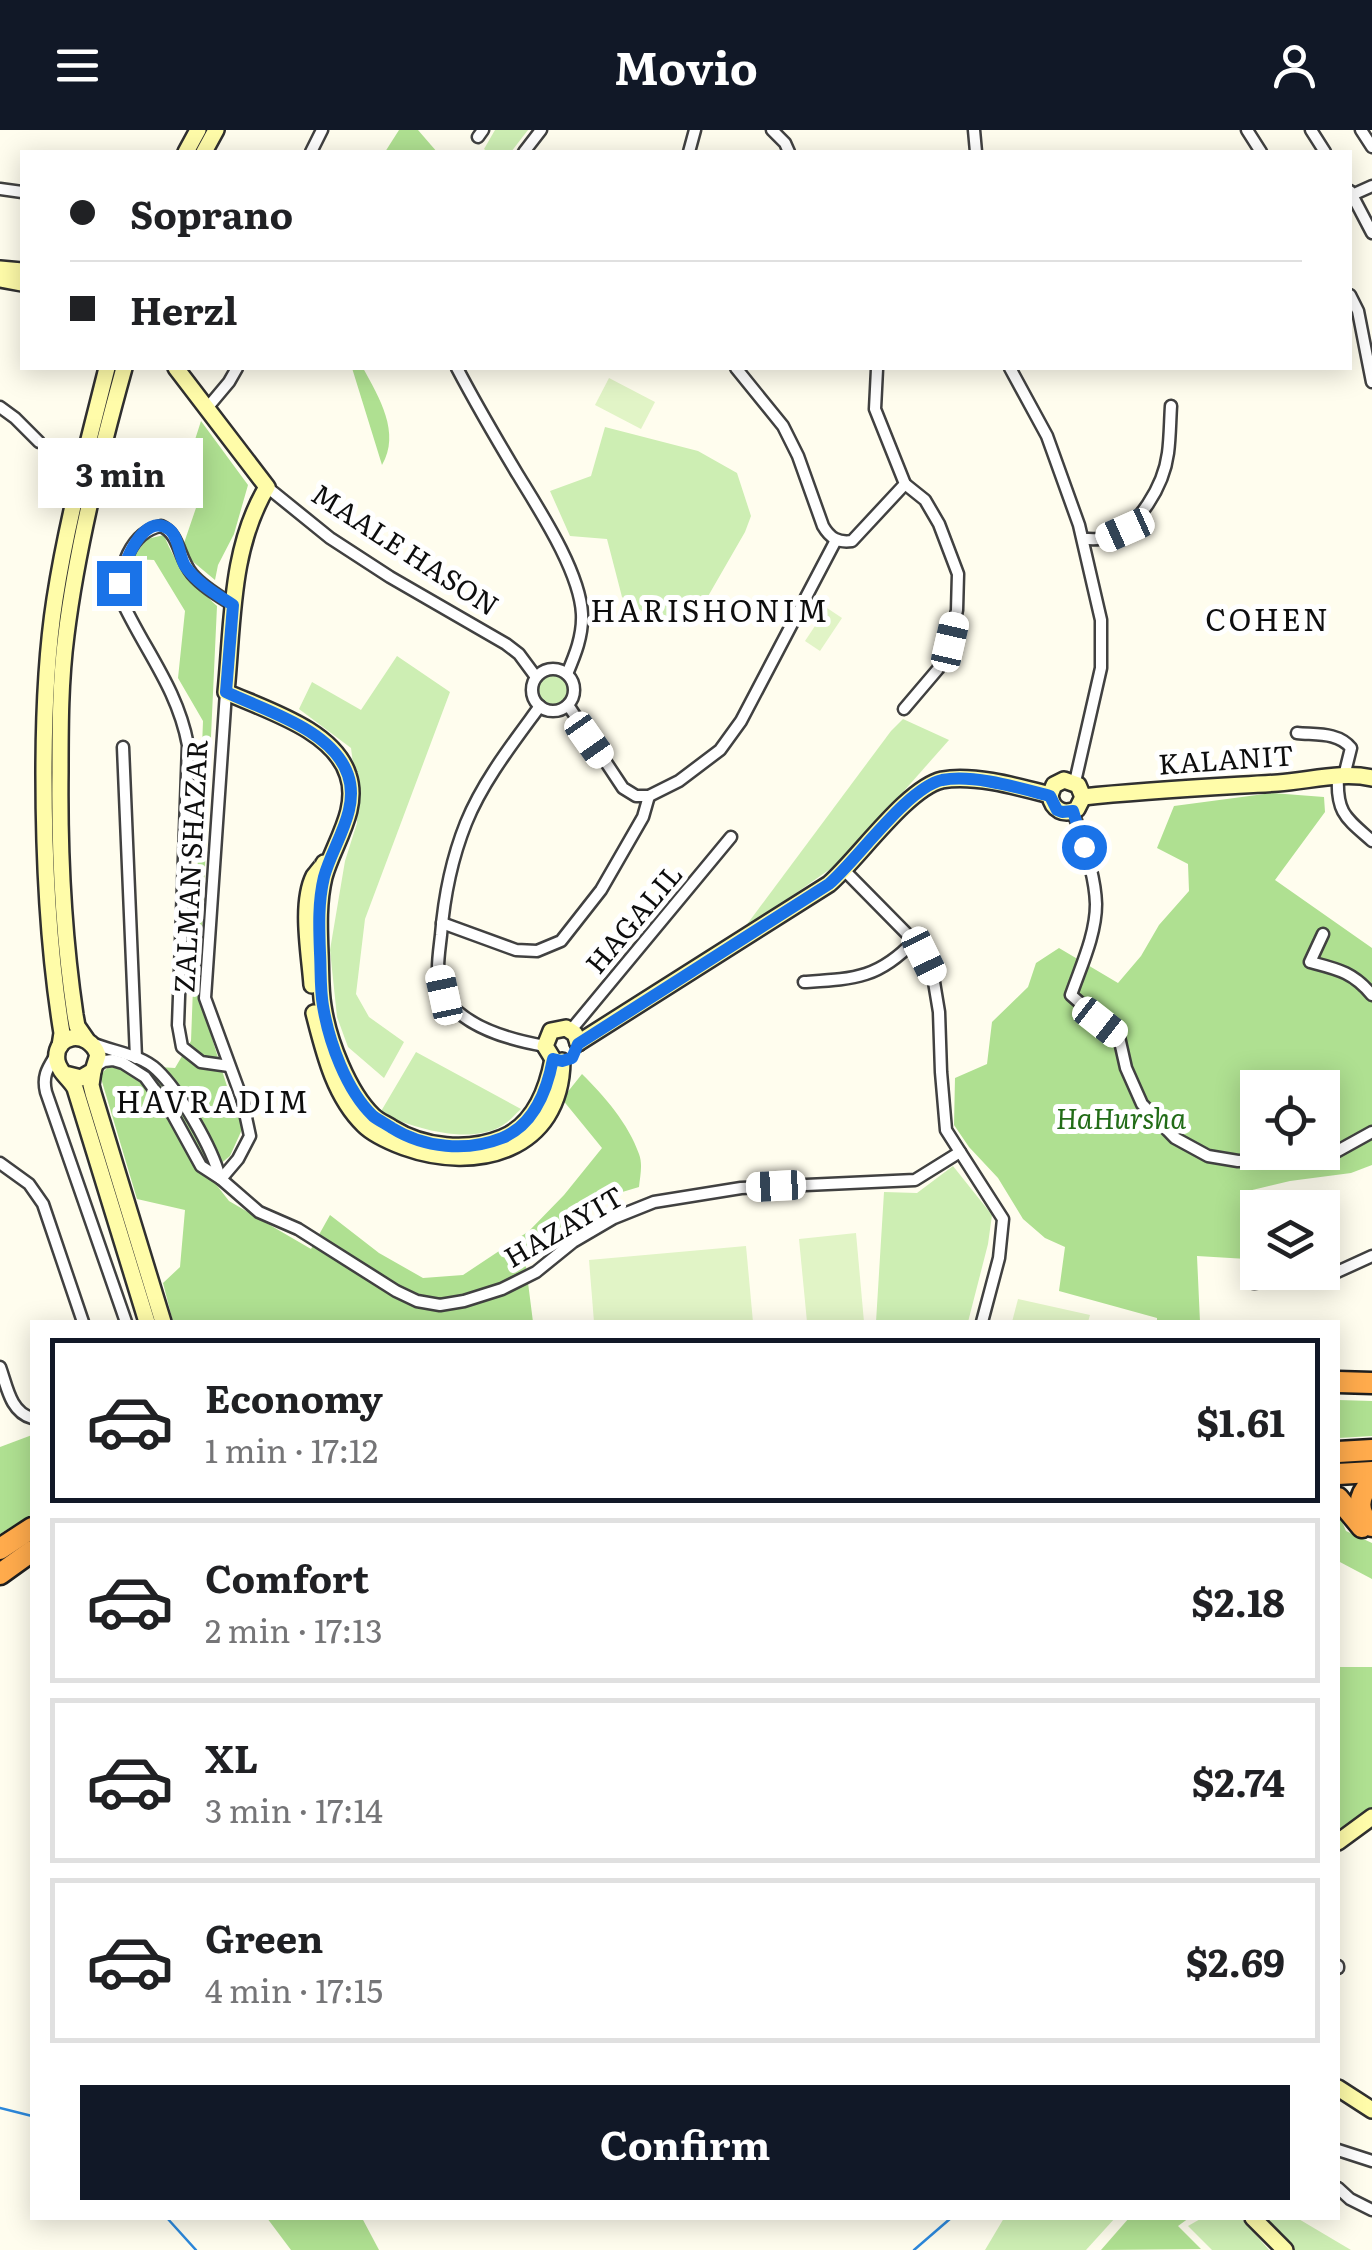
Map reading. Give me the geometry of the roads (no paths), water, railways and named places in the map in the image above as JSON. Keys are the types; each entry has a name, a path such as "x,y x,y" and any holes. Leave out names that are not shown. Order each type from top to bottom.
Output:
{"highway":[{"path":"1340,1382 1372,1384"},
{"path":"1340,1392 1372,1393"},
{"path":"1340,1452 1372,1450"},
{"path":"1340,1474 1372,1472"},
{"path":"1372,1482 1363,1492 1360,1506 1372,1529"},
{"path":"1340,1501 1356,1523 1372,1529"},
{"path":"0,1550 30,1529"},
{"path":"0,1574 30,1552"}],"street":[{"path":"194,150 216,130"},
{"path":"526,150 541,130"},
{"path":"772,130 788,150"},
{"path":"1361,130 1372,147"},
{"path":"1352,195 1372,233"},
{"path":"1352,298 1372,382"},
{"path":"107,370 61,562 50,636 44,800 46,897 62,1033 57,1059 78,1097 146,1320"},
{"path":"124,370 76,565 65,638 60,716 60,854 64,931 75,1015 98,1055 91,1085 162,1320"},
{"name":"MAALE HASON","path":"178,370 267,487 330,538 506,644 536,677"},
{"path":"208,408 236,370"},
{"path":"458,370 557,540 578,593 582,630 567,674"},
{"path":"738,370 783,426 828,535 852,541 905,484"},
{"path":"878,370 874,409 905,484 925,500 958,574 958,610 950,642 938,669 904,709"},
{"path":"1011,370 1047,436 1083,539 1098,600 1101,668 1079,789 1080,805 1073,811 1057,810 1050,796 1054,785 1064,780 1079,789"},
{"path":"1083,539 1106,538 1125,530 1146,507 1168,456 1172,406"},
{"path":"0,407 38,442"},
{"name":"ZALMAN SHAZAR","path":"220,1179 238,1159 250,1136 242,1099 205,998 233,605 242,546 256,505 267,487"},
{"path":"229,1066 202,1062 182,1047 178,1025 188,746 176,699 120,598 123,565 150,528 169,529 184,564 196,579 233,605"},
{"path":"568,705 623,788 636,796 649,796 679,781 720,750 741,721 836,540"},
{"path":"554,668 567,674 574,692 568,705 551,711 540,706 532,696 536,677 554,668"},
{"path":"226,692 312,732 333,748 348,774 352,798 333,852 314,876 307,913 313,1008 332,1074 344,1100 365,1127 403,1146 447,1158 485,1157 517,1146 537,1130 558,1094 562,1078 553,1055 551,1031 561,1028 575,1037"},
{"path":"540,706 508,750 467,821 442,922 438,972 444,995 460,1012 503,1037 572,1058 575,1037"},
{"path":"1297,733 1338,736 1351,748 1341,776 1338,805 1348,820 1372,840"},
{"path":"123,747 136,1058"},
{"name":"KALANIT","path":"1079,789 1341,776 1372,778"},
{"path":"575,1037 829,884 912,796 940,780 971,780 1050,796"},
{"path":"442,922 516,950 536,951 561,941 601,890 644,817 649,796"},
{"path":"1073,811 1092,872 1096,905 1092,935 1070,996 1119,1037 1126,1068 1142,1104 1174,1138 1208,1156 1238,1161 1295,1154 1325,1158 1372,1132"},
{"name":"HAGALIL","path":"575,1037 732,838"},
{"path":"844,871 914,941 933,976 946,1130 1004,1218 999,1258 983,1320"},
{"path":"1323,934 1310,962 1361,981 1372,995"},
{"path":"804,982 854,979 882,968 914,941"},
{"path":"89,1041 72,1038 59,1049 44,1073 46,1092 125,1320"},
{"name":"HAZAYIT","path":"89,1041 156,1068 185,1106 214,1156 220,1179"},
{"name":"HAZAYIT","path":"94,1068 112,1060 146,1077 202,1166 259,1212 312,1237 417,1302 440,1305 502,1289 536,1272 574,1242 614,1218 654,1202 741,1188 916,1180 960,1152"},
{"path":"65,1074 81,1078 94,1068"},
{"path":"0,1163 29,1184 42,1204 82,1320"},
{"path":"1340,1271 1372,1256"},
{"path":"0,1367 12,1402 30,1418"},
{"path":"1340,1841 1372,1817"},
{"path":"1340,2089 1372,2110"},
{"path":"1340,2151 1372,2161"},
{"path":"1340,2190 1372,2210"},
{"path":"1255,2220 1285,2250"}],"waterway":[{"path":"0,2108 30,2116"},
{"path":"169,2220 196,2250"},
{"path":"914,2250 949,2220"}],"district":[{"name":"HARISHONIM","path":"710,612"},
{"name":"COHEN","path":"1268,621"},
{"name":"HAVRADIM","path":"213,1103"}],"park label":[{"name":"HaHursha","path":"1121,1119"}]}
